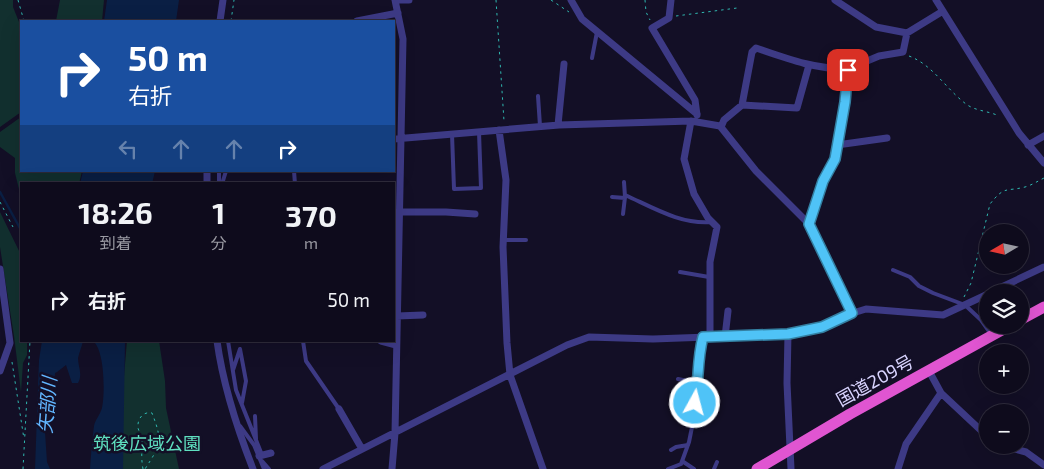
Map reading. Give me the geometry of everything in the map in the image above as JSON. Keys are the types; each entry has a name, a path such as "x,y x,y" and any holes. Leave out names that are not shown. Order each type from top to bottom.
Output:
{"highway":[{"path":"1029,315 1044,307"},
{"name":"国道209号","path":"758,469 850,414 992,335"}],"street":[{"path":"220,20 223,0"},
{"path":"392,469 395,433 395,316 399,212 397,139 402,39 395,0 409,0"},
{"path":"571,0 582,19 697,114"},
{"path":"671,0 669,18 652,28 694,100 697,114 684,159 694,194 717,227 710,262 706,337"},
{"path":"835,0 876,28 907,33 943,11"},
{"path":"936,0 1019,133 1044,163"},
{"path":"362,20 398,13"},
{"path":"721,127 724,120 742,105 752,52 756,48 809,65 828,69 848,70 879,56 902,52 907,33"},
{"path":"558,125 564,64"},
{"path":"742,105 797,108 809,65"},
{"path":"809,224 823,181 835,159 845,102 848,70"},
{"path":"397,139 558,125 695,122 720,126 756,171 809,224 852,313"},
{"path":"502,130 506,180 503,240 510,375 543,469"},
{"path":"1028,146 1044,136"},
{"path":"837,145 886,138"},
{"path":"399,212 475,214"},
{"path":"1008,284 1044,267"},
{"path":"0,269 10,344 0,371"},
{"path":"322,469 567,345 589,337 653,339 788,334 822,327 852,313 866,309 943,315 979,297"},
{"path":"725,336 728,311"},
{"path":"395,316 423,315"},
{"path":"788,334 787,383 791,469"},
{"path":"217,342 234,418 253,469"},
{"path":"385,342 396,345"},
{"path":"929,371 941,393 979,429"},
{"path":"898,469 906,444 941,393"},
{"path":"339,409 362,449"},
{"path":"260,456 271,453"},
{"path":"1029,454 1044,465"}],"lane":[{"path":"592,58 597,32"},
{"path":"538,96 540,126"},
{"path":"452,134 454,188 481,188 479,132"},
{"path":"622,214 625,197 624,182"},
{"path":"612,197 625,197 689,221 712,222"},
{"path":"503,240 526,240"},
{"path":"893,270 910,277 919,286 933,293 962,304 981,320 992,335"},
{"path":"680,272 709,277"},
{"path":"668,469 682,461 688,445 695,412 698,365 706,337"},
{"path":"228,342 232,372 241,405 264,469"},
{"path":"303,342 306,361 339,409"},
{"path":"232,372 240,350 246,381 241,405"},
{"path":"678,379 698,383"},
{"path":"686,401 695,403"},
{"path":"695,412 710,415"},
{"path":"255,416 256,443"},
{"path":"234,418 269,469"},
{"path":"672,450 676,447 688,445"},
{"path":"682,461 694,469"},
{"path":"714,469 717,462"}],"path":[{"path":"18,0 24,20"},
{"path":"231,20 234,0"},
{"path":"496,0 502,130"},
{"path":"551,0 577,18 582,19"},
{"path":"645,0 646,12 654,27"},
{"path":"669,18 737,8"},
{"path":"902,52 920,60 968,105 992,112 1000,117"},
{"path":"962,304 971,283 990,204 1006,189 1027,187 1044,178"},
{"path":"0,202 13,227"},
{"path":"23,469 30,342"},
{"path":"12,362 24,444"},
{"path":"146,412 152,412 160,437 158,447 144,469 140,458 142,437 138,428 140,417 146,412"}],"green space":[{"path":"0,0 13,0 13,7 20,24 20,113 0,127"},
{"path":"60,0 104,0 102,20 56,20"},
{"path":"20,118 20,172 82,172 79,182 20,182 20,193 15,173 15,158 0,147 0,132"},
{"path":"0,212 20,253 20,342 27,342 27,355 23,363 21,392 14,336 0,247"},
{"name":"筑後広域公園","path":"127,342 159,342 165,381 166,408 179,469 123,469 121,411"}],"water":[{"path":"107,0 179,0 176,20 104,20"},
{"path":"83,172 155,172 152,182 80,182"},
{"name":"矢部川","path":"42,342 83,342 78,358 80,374 78,383 72,383 66,365 55,373 50,388 49,422 45,432 47,462 50,469 35,469 39,360"},
{"path":"94,342 125,342 123,469 90,469 94,426 102,408 104,393 102,363 97,346"}],"waterway":[{"path":"0,192 20,228"}],"route":[{"path":"695,403 700,348 703,337 788,334 822,327 852,313 809,224 823,181 835,159 845,102 848,70"}]}
